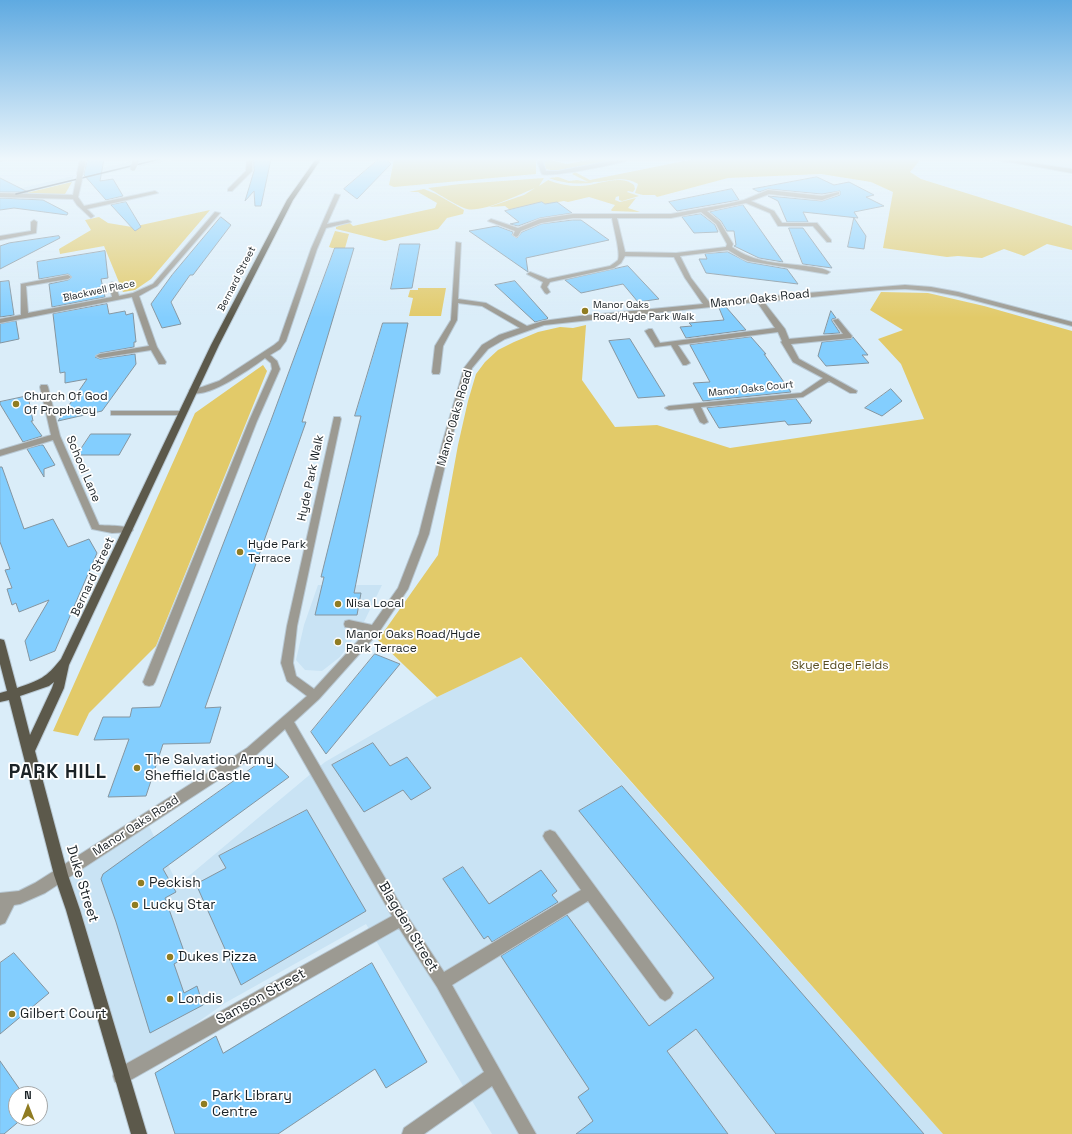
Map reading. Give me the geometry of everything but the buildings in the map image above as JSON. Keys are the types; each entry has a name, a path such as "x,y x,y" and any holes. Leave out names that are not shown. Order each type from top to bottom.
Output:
{"main road":[{"name":"Bernard Street","path":"66,661 76,643 179,424 182,413 283,212"},
{"name":"Duke Street","path":"0,643 61,875 73,910 139,1134"},
{"path":"0,698 45,683 55,675 66,661"},
{"path":"29,750 58,688 66,661"}],"street":[{"path":"87,212 91,216"},
{"path":"193,391 203,390 226,380 277,348 282,341 329,212"},
{"path":"491,221 517,232 547,220 573,216 671,216 698,212"},
{"path":"705,212 718,222 730,244 729,248"},
{"path":"772,212 780,225 815,224 829,241"},
{"name":"Blackwell Place","path":"0,321 135,295 155,285 217,213"},
{"path":"530,274 547,281 612,267 618,264 622,258 622,254 614,215"},
{"path":"0,238 34,232 34,222"},
{"path":"323,226 348,222"},
{"path":"436,372 439,346 454,320 458,243"},
{"path":"622,254 676,255 729,248 747,258 776,265 810,268 827,272"},
{"path":"676,255 688,278 708,304"},
{"path":"25,316 23,285 68,277"},
{"path":"547,281 544,287 547,292"},
{"path":"112,284 116,299"},
{"name":"Manor Oaks Road","path":"5,900 40,888 251,752 315,696 375,629 403,590 417,557 448,437 468,368 485,347 502,337 543,323 580,318 879,288 931,289 981,299 1072,324"},
{"path":"135,295 153,347 162,362"},
{"name":"Manor Oaks Court","path":"758,299 780,329 785,342 796,360 852,391"},
{"path":"455,301 484,304 525,328"},
{"path":"785,342 848,336 836,320"},
{"path":"649,331 658,345 780,329"},
{"path":"674,344 686,363"},
{"path":"100,356 153,347"},
{"path":"149,682 253,421 276,369 276,364 273,360 265,355"},
{"name":"Manor Oaks Court","path":"670,408 803,394 828,378"},
{"name":"School Lane","path":"44,387 56,436 95,527 112,530 128,530"},
{"name":"Manor Oaks Court","path":"696,405 704,422"},
{"path":"114,413 182,413"},
{"name":"Hyde Park Walk","path":"315,696 291,678 287,663 292,626 337,419"},
{"path":"0,453 56,436"},
{"path":"349,624 375,629"},
{"name":"Blagden Street","path":"287,721 402,918 442,982 493,1075 528,1134"},
{"path":"550,836 666,993"},
{"path":"442,982 590,892"},
{"path":"0,918 5,900"},
{"name":"Samson Street","path":"121,1076 402,918"},
{"path":"410,1134 493,1075"}],"shaded area":[{"path":"318,585 382,585 362,626 340,657 322,671 305,670 296,660 304,625"},
{"path":"520,657 943,1134 492,1134 366,924 225,1003 121,1076 61,875 146,820 178,885 325,762 437,697"}],"green space":[{"path":"201,212 208,212 151,279 135,290 123,292 104,246 60,254 59,249 91,230 85,220 99,217 108,223 132,227"},
{"path":"417,212 464,212 463,214 447,218 438,229 385,241 336,229 336,227 349,222 353,226"},
{"path":"889,212 1027,212 1072,226 1072,250 1047,244 1024,256 1004,249 982,258 958,256 947,257 883,248"},
{"path":"335,231 349,234 345,248 329,247"},
{"path":"418,288 446,288 441,316 409,316 413,298 408,297 410,290 418,290"},
{"name":"Skye Edge Fields","path":"881,292 928,293 984,306 1072,331 1072,1134 943,1134 521,657 437,697 378,640 438,555 458,445 468,401 476,374 485,362 498,350 538,332 560,327 573,328 586,325 582,380 615,427 657,425 730,448 924,419 901,364 878,339 903,330 870,310"},
{"path":"263,365 267,371 156,646 89,713 78,736 53,731 195,413"}],"place":[{"name":"Manor Oaks Road/Hyde Park Walk","path":"585,311"},
{"name":"Church Of God Of Prophecy","path":"16,404"},
{"name":"Hyde Park Terrace","path":"240,552"},
{"name":"Nisa Local","path":"338,604"},
{"name":"Manor Oaks Road/Hyde Park Terrace","path":"338,642"},
{"name":"The Salvation Army Sheffield Castle","path":"137,768"},
{"name":"Peckish","path":"141,883"},
{"name":"Lucky Star","path":"135,905"},
{"name":"Dukes Pizza","path":"170,957"},
{"name":"Londis","path":"170,999"},
{"name":"Gilbert Court","path":"12,1014"},
{"name":"Park Library Centre","path":"204,1104"}],"district":[{"name":"PARK HILL","path":"58,773"}]}
